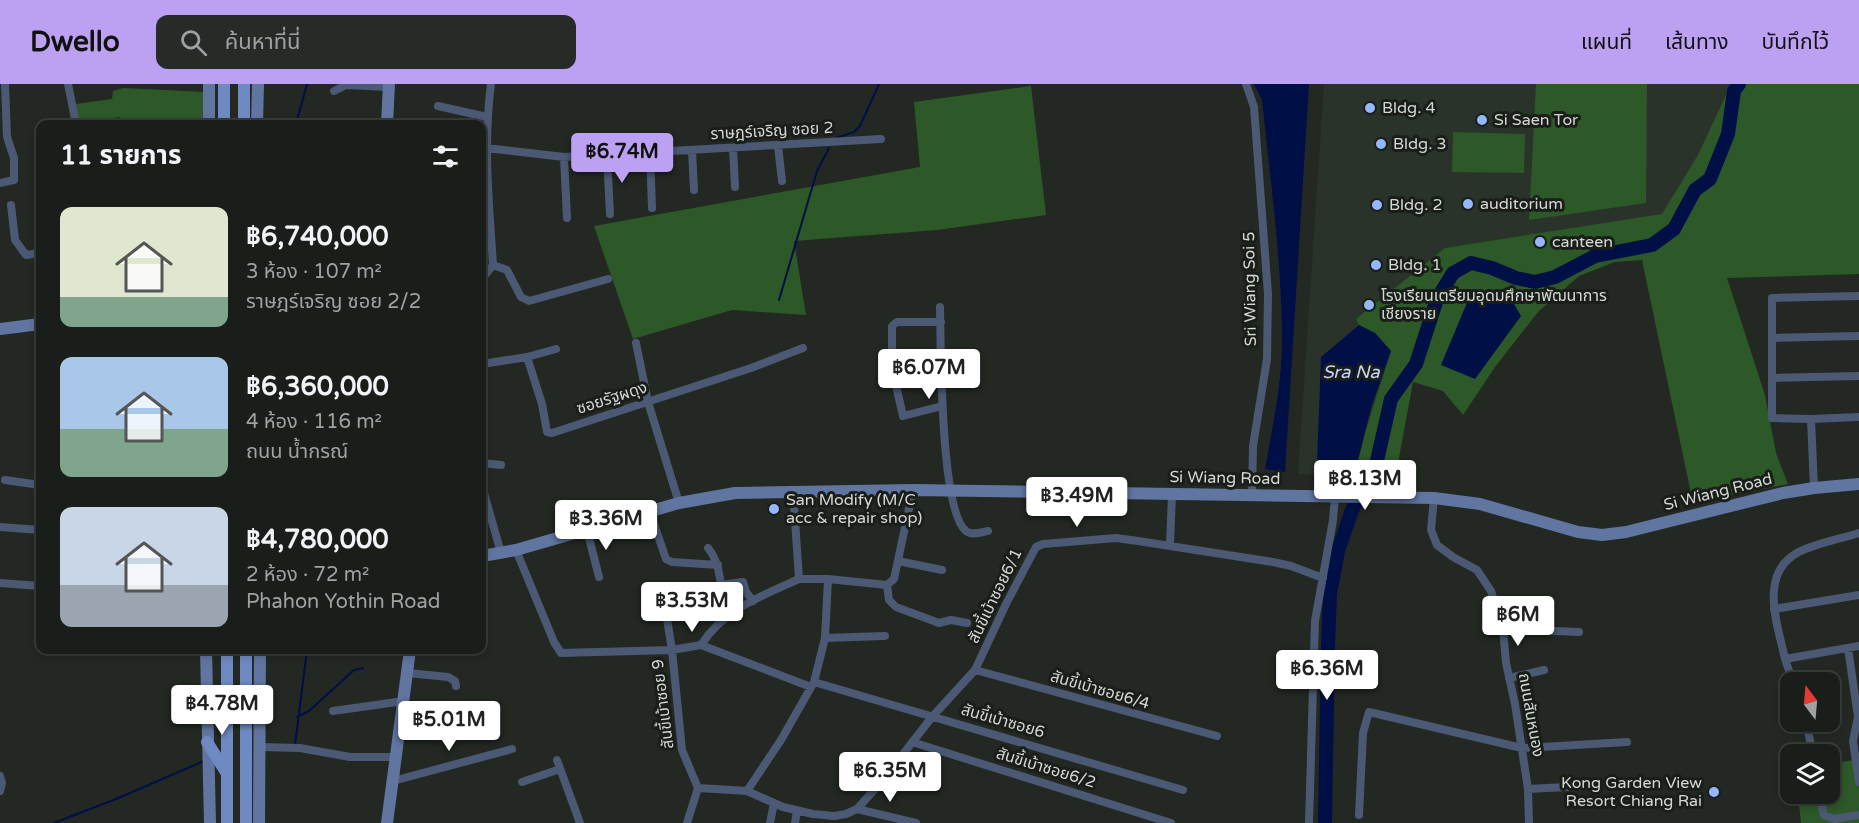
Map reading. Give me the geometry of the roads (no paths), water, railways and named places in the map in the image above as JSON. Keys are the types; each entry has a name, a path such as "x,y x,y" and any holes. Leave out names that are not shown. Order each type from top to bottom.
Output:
{"main road":[{"path":"209,120 210,84"},
{"path":"224,84 224,120"},
{"path":"257,120 258,84"},
{"path":"387,120 389,85"},
{"path":"243,87 244,120"},
{"path":"0,329 36,324"},
{"name":"Si Wiang Road","path":"486,555 516,550 679,503 735,493 913,490 1434,498 1480,504 1578,532 1602,535 1626,532 1783,493 1859,484"},
{"path":"206,654 210,823"},
{"path":"227,654 227,823"},
{"path":"246,654 247,820"},
{"path":"259,823 260,654"},
{"path":"387,823 410,654"},
{"path":"227,724 246,724"},
{"path":"207,742 227,773"}],"street":[{"path":"0,183 14,180 14,158 3,137 5,84"},
{"path":"486,274 493,265 486,148 491,84"},
{"name":"Sri Wiang Soi 5","path":"1246,84 1254,107 1268,294 1267,359 1253,446 1252,495"},
{"path":"334,91 346,85 389,85"},
{"path":"69,88 75,120"},
{"path":"438,106 487,117"},
{"name":"ราษฎร์เจริญ ซอย 2","path":"486,148 564,157 881,139"},
{"path":"778,146 782,181"},
{"path":"733,148 735,187"},
{"path":"692,150 694,190"},
{"path":"650,152 652,208"},
{"path":"608,154 610,214"},
{"path":"564,157 567,218"},
{"path":"11,205 15,240 26,255 36,254"},
{"path":"493,265 507,270 521,297 529,301 608,279"},
{"path":"1859,296 1772,298 1772,418 1859,417"},
{"path":"940,307 942,406 951,491 958,518 965,530 972,534 988,531"},
{"path":"940,322 897,322 892,326 892,368 903,416 942,406"},
{"path":"1772,338 1859,336"},
{"path":"636,343 648,402 679,503"},
{"name":"ซอยรัฐผดุง","path":"527,357 542,404 547,432 552,433 803,348"},
{"path":"486,363 527,357 556,349"},
{"path":"1772,378 1859,376"},
{"path":"1810,419 1814,488"},
{"path":"486,463 501,465"},
{"path":"5,480 36,484"},
{"path":"516,550 554,642 561,652 672,650 701,645 710,631 732,612 799,579 828,579 887,585 894,579 913,490"},
{"path":"794,491 799,579"},
{"path":"1170,545 1172,494"},
{"path":"1309,823 1315,621 1333,520 1335,496"},
{"name":"ถนนสันหนอง","path":"1434,498 1431,530 1437,545 1452,557 1477,570 1491,591 1503,629 1528,789 1529,823"},
{"path":"486,500 501,553"},
{"path":"650,512 666,559 672,562 718,565"},
{"path":"0,527 36,530"},
{"path":"587,530 599,578"},
{"path":"1790,672 1774,609 1773,587 1778,571 1798,552 1859,533"},
{"name":"สันขี้เบ้าซอย6/1","path":"857,809 882,782 932,717 975,670 1036,547 1043,544 1116,538 1284,564 1323,578"},
{"path":"708,549 718,565 721,585 743,582 746,592 753,600"},
{"path":"898,561 942,570"},
{"path":"747,791 782,740 812,684 825,638 828,579"},
{"path":"0,583 36,586"},
{"path":"887,585 889,600 896,607 939,623 951,620 967,623"},
{"name":"สันขี้เบ้าซอย 9","path":"663,594 672,650 682,750 698,788"},
{"path":"1774,609 1859,595"},
{"path":"1503,629 1579,632"},
{"path":"825,638 885,636"},
{"name":"สันขี้เบ้าซอย6","path":"701,645 812,684 1183,790"},
{"path":"1785,659 1859,646"},
{"path":"1848,648 1857,711 1854,741 1859,782"},
{"name":"สันขี้เบ้าซอย6/4","path":"975,670 1217,736"},
{"path":"1509,678 1544,670"},
{"path":"408,673 448,677 455,681 456,686"},
{"path":"333,711 404,701"},
{"path":"1359,815 1363,733 1369,712 1522,748 1627,742"},
{"name":"สันขี้เบ้าซอย6/2","path":"912,742 1171,823"},
{"path":"260,747 300,748 350,757 397,757"},
{"path":"393,781 512,749"},
{"path":"522,782 558,765 580,823"},
{"path":"0,776 2,783 0,791"},
{"path":"1528,789 1585,786"},
{"path":"687,823 698,788 747,791 797,810 834,816 857,809 916,823"},
{"path":"770,823 774,803"},
{"path":"1821,804 1824,815 1834,819 1859,815"},
{"path":"795,823 797,810"}],"water":[{"path":"1254,84 1309,84 1285,472 1265,469 1277,401 1282,333 1275,216 1262,100"},
{"path":"1471,293 1514,304 1521,316 1475,379 1441,365"},
{"name":"Sra Na","path":"1359,325 1375,333 1391,351 1372,405 1357,464 1317,463 1321,357"}],"waterway":[{"path":"297,120 307,84"},
{"path":"836,138 854,132 860,126 879,84"},
{"path":"1325,823 1330,594 1338,551 1352,510 1376,465 1391,399 1416,364 1437,299 1453,273 1471,263 1535,282 1555,277 1595,256 1652,245 1674,229 1695,190 1710,179 1728,134 1734,91 1739,84"},
{"path":"779,300 817,171 829,148"},
{"path":"295,745 306,654"},
{"path":"297,717 309,711 354,670 363,668"},
{"path":"54,823 204,761"}],"place":[{"name":"Bldg. 4","path":"1370,108"},
{"name":"Si Saen Tor","path":"1482,120"},
{"name":"Bldg. 3","path":"1381,144"},
{"name":"auditorium","path":"1468,204"},
{"name":"Bldg. 2","path":"1377,205"},
{"name":"canteen","path":"1540,242"},
{"name":"Bldg. 1","path":"1376,265"},
{"name":"โรงเรียนเตรียมอุดมศึกษาพัฒนาการ เชียงราย","path":"1369,305"},
{"name":"San Modify (M/C acc & repair shop)","path":"774,509"},
{"name":"Kong Garden View Resort Chiang Rai","path":"1714,792"}]}
